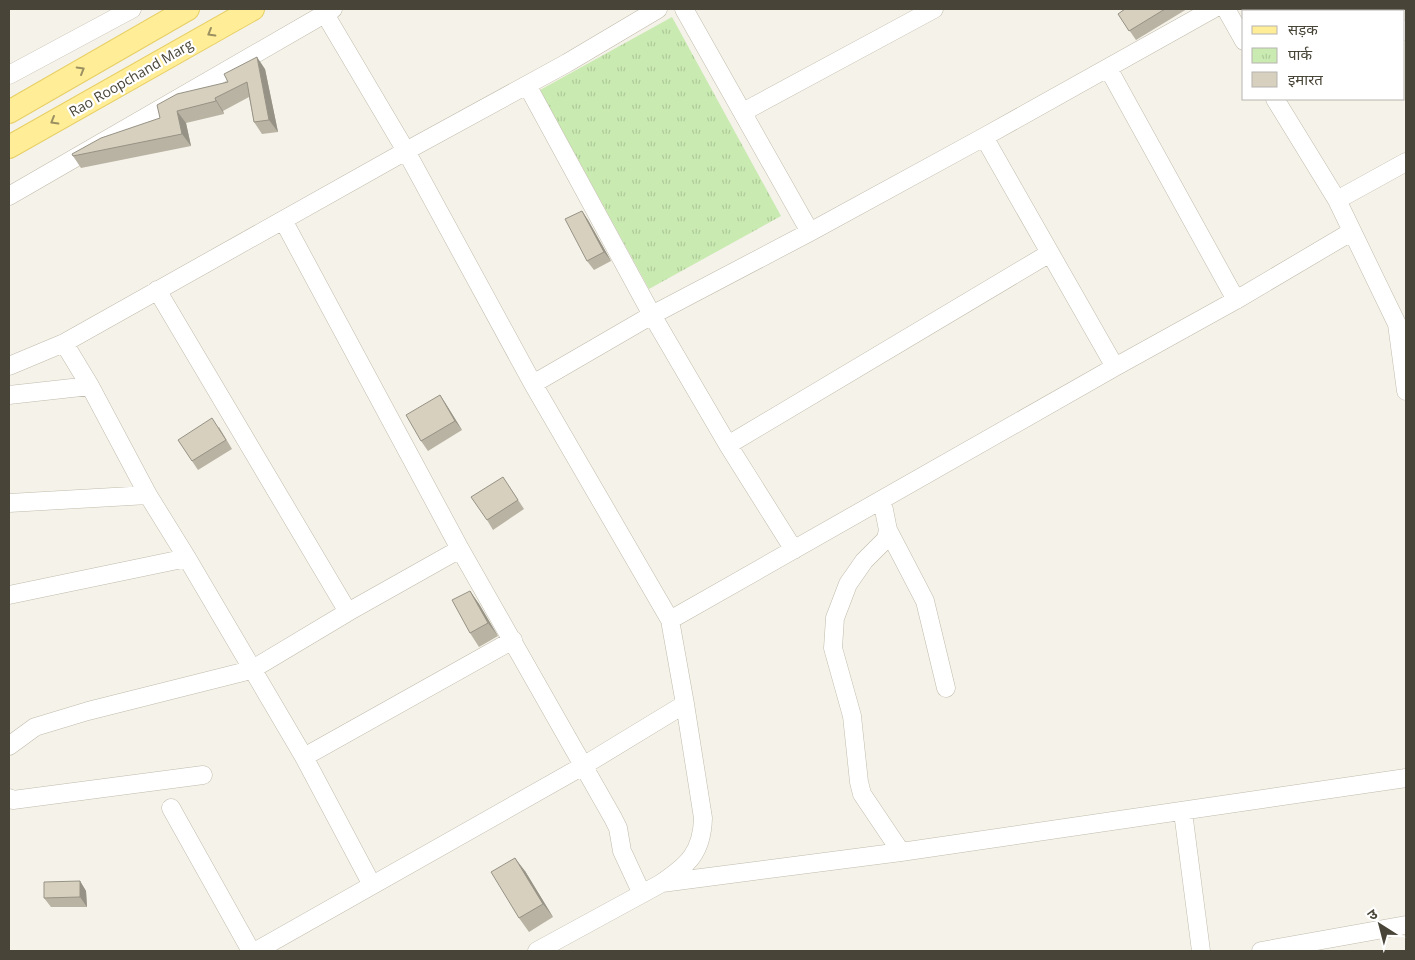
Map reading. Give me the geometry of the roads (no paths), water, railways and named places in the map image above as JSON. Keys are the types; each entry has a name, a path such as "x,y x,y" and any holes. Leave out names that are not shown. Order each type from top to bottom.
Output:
{"main road":[{"path":"9,112 188,9"},
{"name":"Rao Roopchand Marg","path":"9,147 253,9"}],"street":[{"path":"9,76 132,9"},
{"path":"9,366 64,343 406,150 528,85 658,9"},
{"path":"684,9 810,232"},
{"path":"743,112 934,9"},
{"path":"533,384 652,314 810,232 1213,9"},
{"path":"1226,9 1242,37"},
{"path":"9,196 327,10 406,150 533,384 670,620 686,704 703,818 702,835 689,860 660,884 537,951"},
{"path":"1108,68 1236,300"},
{"path":"528,85 652,314 728,445 794,550"},
{"path":"1278,100 1337,200 1351,232 1401,321 1406,391"},
{"path":"984,137 1115,367"},
{"path":"1337,200 1406,162"},
{"path":"283,220 460,548 613,818 618,828 622,851 642,894"},
{"path":"670,620 1236,300 1351,232"},
{"path":"728,445 1050,253"},
{"path":"158,290 348,612"},
{"path":"64,343 90,386 148,495 304,758 372,885"},
{"path":"9,395 90,386"},
{"path":"9,503 148,495"},
{"path":"882,500 888,530 925,601 946,688"},
{"path":"888,530 886,539 864,561 848,584 835,618 833,648 852,716 862,794 901,852"},
{"path":"9,746 35,727 88,711 251,670 460,548"},
{"path":"9,595 187,558"},
{"path":"304,758 513,640"},
{"path":"256,951 583,766 686,704"},
{"path":"9,798 13,800 203,775"},
{"path":"660,884 1183,812 1406,778"},
{"path":"171,808 251,951"},
{"path":"1183,812 1201,951"},
{"path":"1268,951 1406,925"}]}
